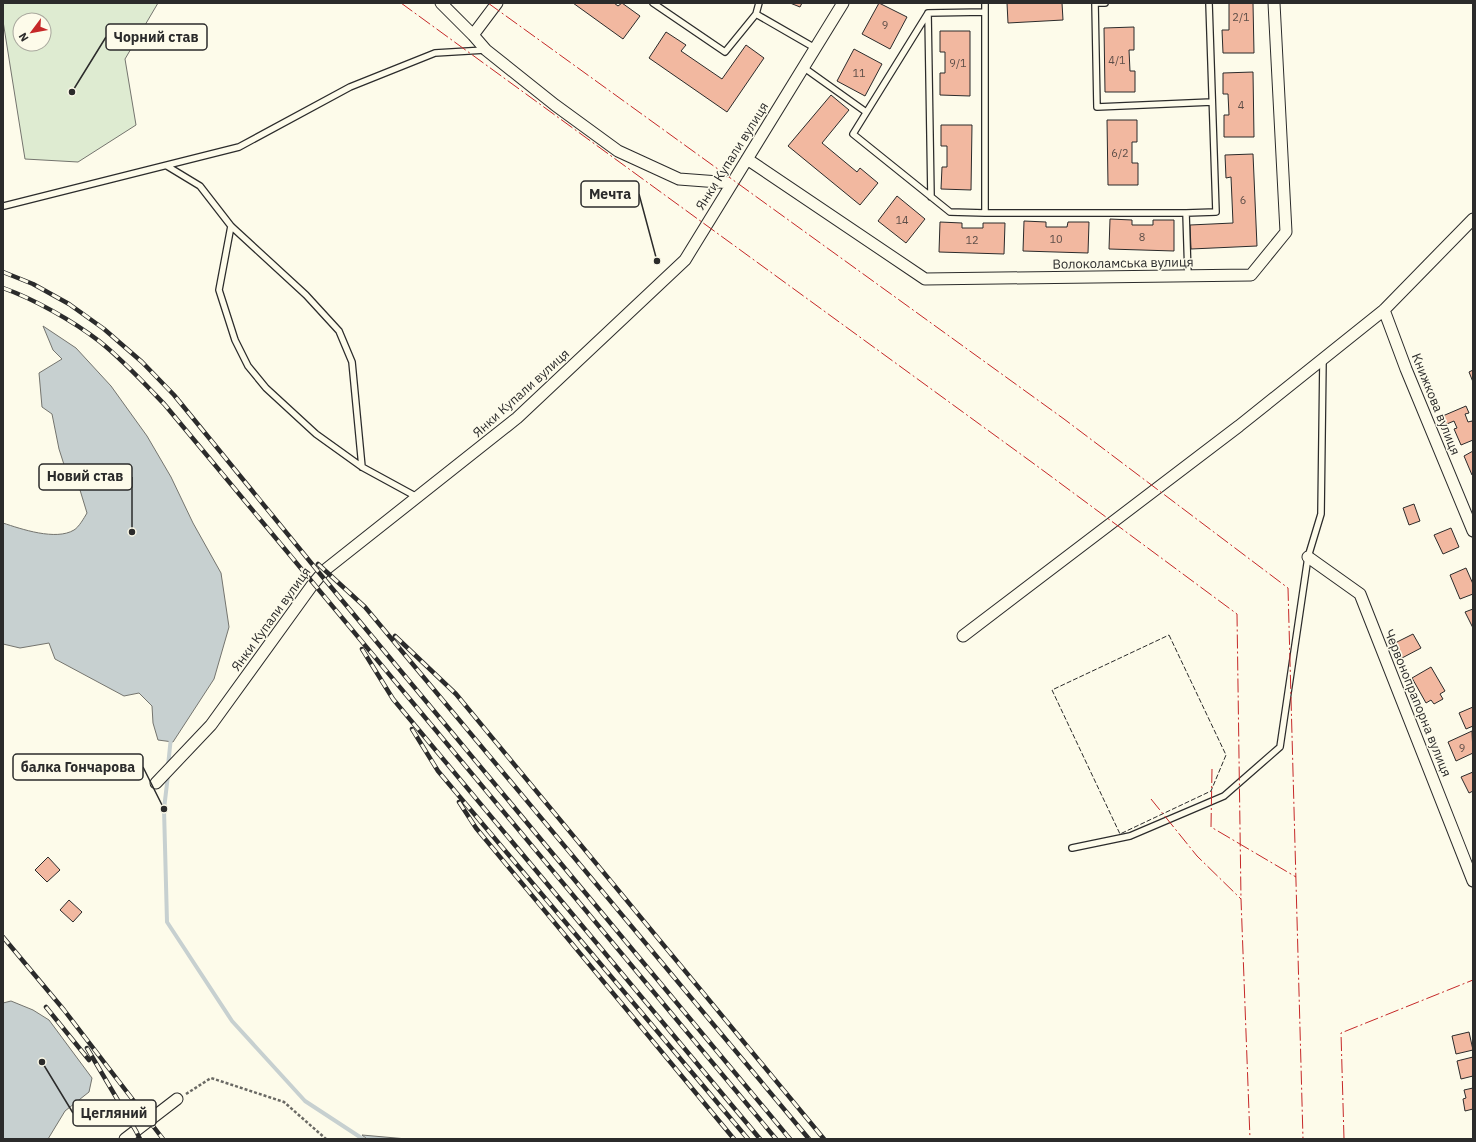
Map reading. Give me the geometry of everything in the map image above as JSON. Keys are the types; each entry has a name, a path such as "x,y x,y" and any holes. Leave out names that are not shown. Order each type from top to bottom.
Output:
{"street":[{"path":"441,3 486,50 555,105 618,151 679,178 732,183"},
{"path":"472,35 497,3"},
{"name":"Янки Купали вулиця","path":"156,783 211,725 313,584 325,570 517,418 685,260 843,3"},
{"name":"Волоколамська вулиця","path":"747,159 925,279 1251,275 1286,232 1274,3"},
{"path":"963,636 1239,426 1384,310 1473,219"},
{"name":"Книжкова вулиця","path":"1384,310 1406,369 1473,531"},
{"name":"Червонопрапорна вулиця","path":"1308,557 1360,594 1473,881"},
{"path":"125,1139 177,1099"}],"lane":[{"path":"653,3 724,52 756,14 759,3"},
{"path":"985,3 985,213"},
{"path":"1105,3 1095,3 1097,107 1212,102"},
{"path":"928,12 853,134 950,212 1216,212 1209,3"},
{"path":"928,12 985,12"},
{"path":"928,12 931,197"},
{"path":"756,14 815,48"},
{"path":"4,206 167,166 239,146 350,87 434,53 486,50"},
{"path":"804,67 866,112"},
{"path":"167,166 200,186 231,226 306,295 339,331 352,362 362,467"},
{"path":"1186,212 1188,276"},
{"path":"231,226 219,290 235,340 248,366 266,388 316,434 362,467 418,497"},
{"path":"1072,848 1130,836 1224,796 1280,747 1308,557 1321,514 1323,358"}],"path":[{"path":"177,1099 211,1078 284,1102 326,1139"}],"green space":[{"path":"3,3 158,3 125,59 136,125 78,162 25,159 3,21"}],"shaded area":[{"path":"43,326 76,348 111,386 147,436 171,477 193,523 221,573 229,627 214,679 173,742 158,740 153,723 152,706 139,693 124,696 55,659 49,643 20,648 3,644 3,523 38,533 67,533 76,529 80,525 87,513 80,490 82,483 68,477 59,449 52,414 42,407 39,373 62,359 53,350"},
{"path":"11,1001 33,1010 49,1020 92,1078 89,1092 65,1111 48,1139 3,1139 3,1003"},
{"path":"362,1135 407,1139 367,1139"}],"building":[{"path":"573,3 614,3 618,6 622,3 640,16 623,39"},
{"path":"790,3 802,3 800,7"},
{"path":"879,3 907,17 890,49 862,34"},
{"path":"1007,3 1062,3 1063,20 1008,23"},
{"path":"1229,3 1253,3 1254,53 1223,53 1222,30 1229,30"},
{"path":"1134,27 1134,50 1129,50 1130,71 1135,71 1135,92 1105,92 1104,28"},
{"path":"940,31 970,31 970,96 940,95 940,73 945,73 945,52 940,52"},
{"path":"666,32 686,45 681,51 722,79 746,45 764,58 727,112 649,58"},
{"path":"854,49 882,64 865,96 837,81"},
{"path":"1253,72 1254,137 1224,137 1224,115 1229,115 1228,94 1223,94 1223,73"},
{"path":"831,95 849,110 822,143 857,172 860,168 878,183 860,205 788,146"},
{"path":"1107,120 1137,120 1137,142 1132,142 1132,163 1138,163 1138,185 1108,185"},
{"path":"941,125 972,125 971,190 941,189 942,167 947,167 947,146 941,146"},
{"path":"1253,154 1257,246 1191,249 1190,225 1233,223 1231,177 1226,178 1225,155"},
{"path":"897,196 925,219 906,243 878,221"},
{"path":"1110,219 1132,220 1132,225 1153,225 1153,220 1174,220 1174,251 1109,249"},
{"path":"1024,221 1046,222 1046,227 1067,227 1068,222 1089,222 1088,253 1023,251"},
{"path":"940,222 962,223 962,228 983,228 983,223 1005,223 1004,254 939,252"},
{"path":"1473,370 1473,382 1469,372"},
{"path":"1466,406 1469,413 1465,414 1468,422 1472,421 1473,424 1473,440 1461,445 1454,429 1457,428 1454,421 1442,426 1438,418"},
{"path":"1473,451 1473,474 1472,475 1464,456"},
{"path":"1414,504 1420,521 1409,525 1403,508"},
{"path":"1451,528 1459,547 1443,554 1434,535"},
{"path":"1466,568 1473,584 1473,594 1460,599 1450,575"},
{"path":"1473,609 1473,628 1465,612"},
{"path":"1413,634 1421,648 1402,658 1395,643"},
{"path":"1431,667 1445,691 1440,694 1443,699 1434,704 1431,700 1426,703 1412,678"},
{"path":"1473,707 1473,726 1466,729 1459,713"},
{"path":"1472,731 1473,753 1456,761 1448,742"},
{"path":"1473,772 1473,791 1469,793 1461,777"},
{"path":"48,857 60,870 47,882 35,870"},
{"path":"69,900 82,912 73,922 60,910"},
{"path":"1469,1032 1473,1050 1456,1054 1452,1036"},
{"path":"1473,1057 1473,1076 1461,1079 1457,1061"},
{"path":"1473,1088 1473,1109 1465,1111 1463,1099 1466,1098 1464,1090"}],"waterway":[{"path":"168,766 171,737"},
{"path":"168,775 164,809 167,922 232,1021 305,1101 363,1139"}],"railway":[{"path":"3,272 33,284 69,304 104,329 142,362 174,395 321,575 790,1139"},
{"path":"3,288 40,304 89,333 125,364 165,405 776,1139"},
{"path":"318,564 365,607 809,1139"},
{"path":"395,636 456,694 824,1139"},
{"path":"362,649 393,699 760,1139"},
{"path":"412,729 438,771 748,1139"},
{"path":"459,802 476,828 734,1139"},
{"path":"3,937 64,1010 163,1139"},
{"path":"46,1007 89,1060"},
{"path":"87,1048 140,1139"}],"fence":[{"path":"1169,635 1226,755 1211,791 1120,834 1052,690 1169,635"}],"power":[{"path":"401,3 1037,466 1237,614 1241,899"},
{"path":"488,3 1064,419 1288,588 1303,1139"},
{"path":"1212,769 1211,827 1296,877"},
{"path":"1151,799 1197,856 1241,899 1250,1139"},
{"path":"1344,1139 1341,1033 1473,980"}],"place":[{"name":"Чорний став","path":"72,92"},
{"name":"Мечта","path":"657,261"},
{"name":"Новий став","path":"132,532"},
{"name":"балка Гончарова","path":"164,809"},
{"name":"Цегляний","path":"42,1062"}]}
